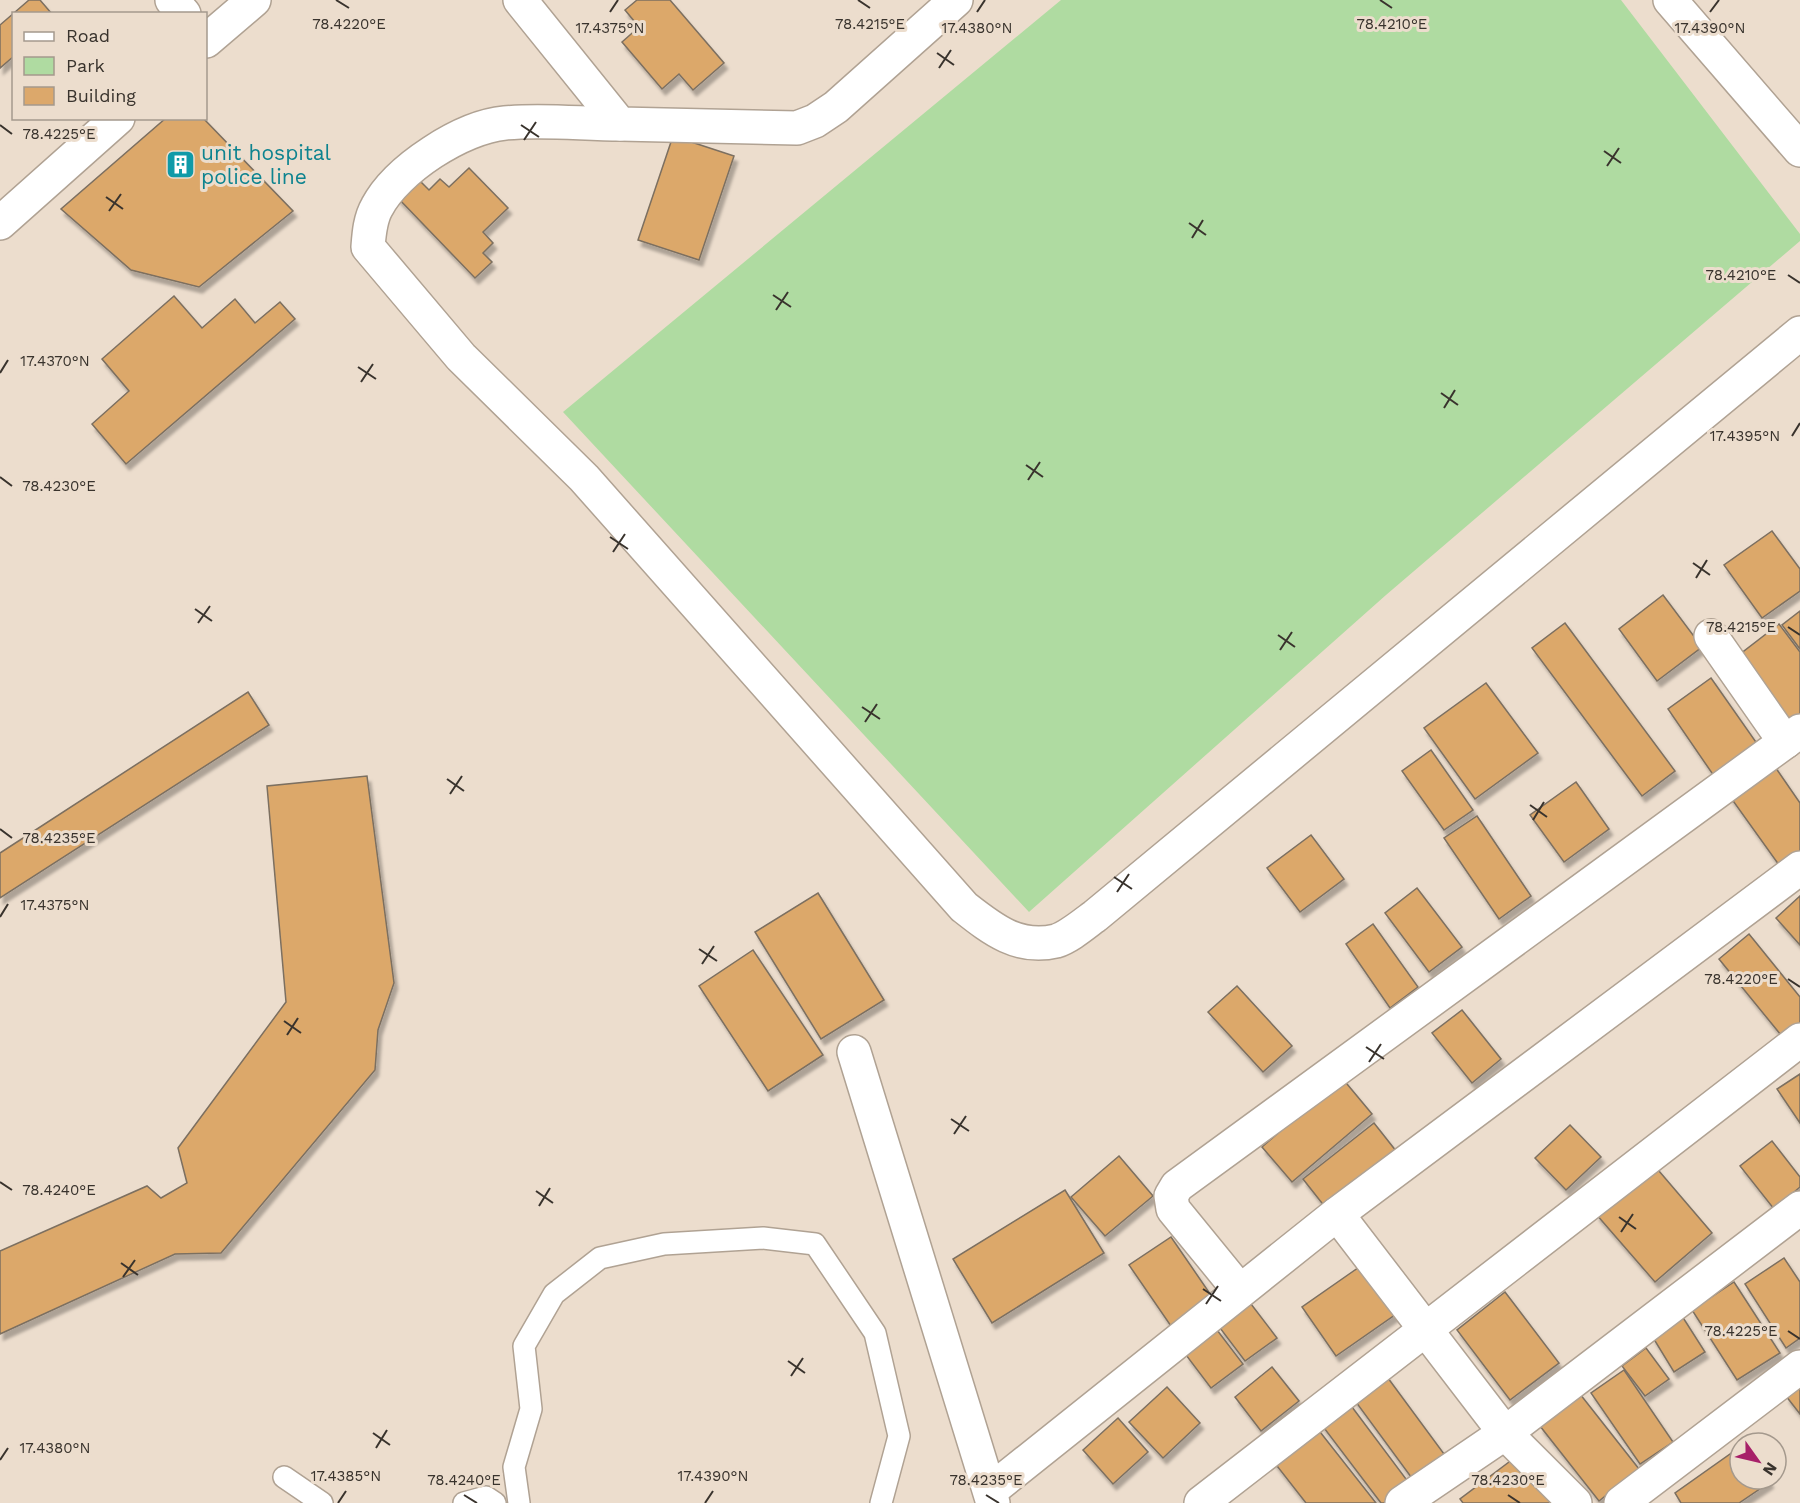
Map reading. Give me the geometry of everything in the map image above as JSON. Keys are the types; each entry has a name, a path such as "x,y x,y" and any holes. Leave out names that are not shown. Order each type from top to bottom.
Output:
{"street":[{"path":"172,0 182,12"},
{"path":"207,38 254,0"},
{"path":"520,0 620,124"},
{"path":"956,0 836,107 815,121 797,128 504,123 453,141 422,159 389,190 376,207 368,247 461,357 584,478 964,908 997,933 1022,943 1057,940 1095,916 1800,333"},
{"path":"1670,0 1800,150"},
{"path":"0,223 116,120"},
{"path":"1240,1290 1173,1209 1171,1196 1177,1186 1793,737 1711,636"},
{"path":"855,1052 991,1497 1240,1290 1337,1214 1800,868"},
{"path":"1201,1503 1800,1040"},
{"path":"1402,1503 1505,1433 1800,1208"},
{"path":"1337,1214 1505,1433 1575,1503"},
{"path":"1621,1503 1800,1367"}],"lane":[{"path":"519,1503 514,1467 531,1409 524,1346 554,1294 600,1258 664,1244 763,1238 815,1244 875,1333 899,1436 881,1503"},
{"path":"284,1477 322,1503"},
{"path":"464,1503 486,1497 495,1503"}],"green space":[{"path":"1061,0 1621,0 1800,234 1800,241 1386,595 1029,912 563,412"}],"building":[{"path":"29,0 40,0 50,12 15,12"},
{"path":"637,0 670,0 724,63 693,90 679,74 662,89 622,42 639,27 625,10"},
{"path":"12,15 12,58 0,68 0,25"},
{"name":"unit hospital police line","path":"164,120 205,120 293,211 199,287 131,270 61,209"},
{"path":"673,136 734,156 699,260 638,240"},
{"path":"469,168 508,208 483,232 493,243 483,253 492,262 475,278 397,197 417,178 429,190 440,179 449,187"},
{"path":"174,296 202,328 235,299 255,323 280,302 295,319 126,464 92,424 129,391 102,359"},
{"path":"1772,531 1800,569 1800,591 1762,618 1724,565"},
{"path":"1663,595 1702,647 1657,681 1619,629"},
{"path":"1800,611 1800,649 1782,625"},
{"path":"1565,623 1675,771 1642,796 1532,648"},
{"path":"1779,624 1800,652 1800,720 1789,729 1735,658"},
{"path":"1711,678 1758,745 1714,776 1668,709"},
{"path":"1486,683 1538,753 1475,799 1424,728"},
{"path":"248,692 269,725 0,898 0,853"},
{"path":"1431,750 1473,810 1444,830 1402,771"},
{"path":"1771,761 1800,803 1800,851 1779,865 1726,791"},
{"path":"367,776 394,983 378,1030 375,1070 221,1253 175,1254 0,1334 0,1251 147,1186 161,1198 187,1183 178,1148 286,1002 267,786"},
{"path":"1576,782 1609,829 1564,862 1530,815"},
{"path":"1477,816 1531,896 1499,919 1444,838"},
{"path":"1311,835 1344,879 1300,912 1267,868"},
{"path":"1417,888 1462,947 1429,972 1385,913"},
{"path":"818,893 884,1000 821,1039 755,932"},
{"path":"1800,896 1800,945 1776,918"},
{"path":"1373,924 1418,987 1390,1008 1346,944"},
{"path":"1749,934 1800,997 1800,1027 1785,1040 1719,959"},
{"path":"753,950 823,1055 768,1091 699,986"},
{"path":"1237,986 1292,1046 1263,1072 1208,1012"},
{"path":"1462,1010 1501,1059 1472,1083 1432,1033"},
{"path":"1800,1074 1800,1123 1777,1089"},
{"path":"1342,1078 1372,1114 1292,1182 1262,1147"},
{"path":"1374,1123 1400,1156 1329,1212 1303,1179"},
{"path":"1570,1125 1601,1157 1566,1190 1535,1158"},
{"path":"1772,1141 1800,1177 1800,1187 1774,1209 1740,1166"},
{"path":"1119,1156 1153,1196 1105,1236 1071,1197"},
{"path":"1653,1164 1712,1233 1655,1282 1596,1214"},
{"path":"1065,1190 1104,1253 992,1323 953,1259"},
{"path":"1171,1237 1215,1301 1173,1329 1129,1265"},
{"path":"1784,1258 1800,1282 1800,1338 1786,1348 1745,1284"},
{"path":"1365,1263 1399,1312 1336,1356 1302,1307"},
{"path":"1734,1282 1780,1353 1737,1380 1692,1310"},
{"path":"1505,1292 1559,1363 1510,1400 1457,1330"},
{"path":"1251,1304 1277,1338 1245,1361 1220,1328"},
{"path":"1682,1316 1705,1352 1674,1372 1652,1336"},
{"path":"1217,1330 1243,1364 1211,1388 1186,1355"},
{"path":"1646,1348 1669,1379 1645,1396 1622,1366"},
{"path":"1272,1367 1299,1401 1261,1431 1235,1397"},
{"path":"1624,1370 1673,1442 1640,1464 1591,1393"},
{"path":"1385,1374 1447,1458 1414,1481 1353,1398"},
{"path":"1800,1384 1800,1414 1786,1396"},
{"path":"1167,1387 1200,1423 1163,1458 1129,1422"},
{"path":"1580,1394 1639,1469 1599,1501 1540,1426"},
{"path":"1346,1399 1409,1483 1384,1503 1381,1503 1318,1420"},
{"path":"1118,1418 1148,1452 1113,1484 1083,1450"},
{"path":"1313,1423 1376,1503 1306,1503 1270,1457"},
{"path":"1728,1455 1728,1491 1757,1491 1739,1503 1681,1503 1675,1493"},
{"path":"1517,1456 1553,1503 1463,1503 1460,1499"}],"place":[{"name":"unit hospital police line","path":"180,164"}]}
